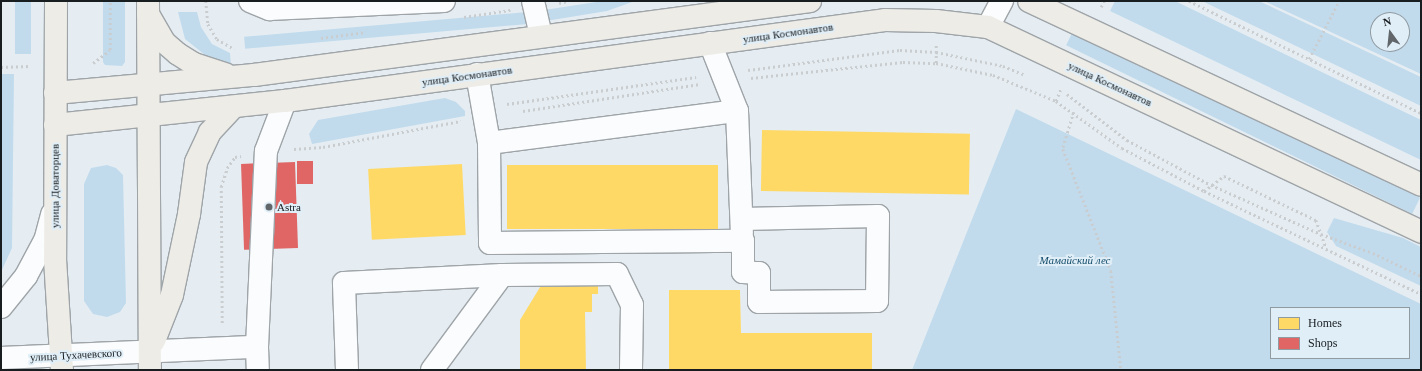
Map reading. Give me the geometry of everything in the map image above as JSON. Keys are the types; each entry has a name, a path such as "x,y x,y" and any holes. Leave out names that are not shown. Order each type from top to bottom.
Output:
{"main road":[{"name":"улица Доваторцев","path":"56,1 55,259 62,363"},
{"path":"55,93 232,77 810,1"},
{"path":"1030,1 1421,185"},
{"path":"153,5 164,42 178,54 194,64 232,77"},
{"path":"150,361 147,85 153,5"},
{"name":"улица Космонавтов","path":"55,125 285,101 885,20 936,21 988,27 1421,232"},
{"path":"150,361 172,295 189,214 196,162 210,132 233,107"}],"street":[{"path":"250,1 268,9 444,1"},
{"path":"533,1 541,36"},
{"path":"988,27 1002,1"},
{"path":"710,43 724,74 737,111 743,272 760,273 759,302 877,301 878,216 742,219"},
{"path":"477,74 489,142 490,243 743,241"},
{"path":"258,370 257,347 266,151 285,101"},
{"path":"489,142 737,111"},
{"path":"1,307 22,282 45,241 55,204"},
{"path":"347,370 344,283 502,275 617,274 632,305 631,370"},
{"path":"432,370 502,275"},
{"name":"улица Тухачевского","path":"1,358 62,363 150,361 222,348 257,347"}],"path":[{"path":"153,5 208,1"},
{"path":"1189,1 1421,113"},
{"path":"1309,58 1339,1"},
{"path":"482,108 900,50 936,52 1003,66 1032,77"},
{"path":"1054,86 1127,140 1211,185 1321,234 1373,253 1421,276"},
{"path":"1056,101 1074,112 1122,148 1204,191 1421,294"},
{"path":"1074,112 1063,149 1111,271 1121,370"},
{"path":"222,348 221,187 227,168 235,157 248,153"},
{"path":"1204,191 1224,176 1316,220 1326,249"}],"green space":[{"path":"15,1 31,1 31,54 15,54"},
{"path":"103,1 125,1 125,62 122,66 105,65 103,62"},
{"path":"603,1 635,1 607,11 546,21 544,10"},
{"path":"1115,1 1175,1 1421,120 1421,160 1110,11"},
{"path":"1202,1 1259,1 1421,77 1421,106"},
{"path":"1264,1 1421,1 1421,74 1374,52 1410,52 1410,12 1370,12 1370,50"},
{"path":"178,12 197,12 201,27 212,44 230,53 231,66 215,63 185,39"},
{"path":"527,12 528,24 245,49 244,37"},
{"path":"1074,29 1420,198 1412,214 1066,45"},
{"path":"1,74 14,74 12,248 1,272"},
{"path":"445,98 456,102 465,111 465,116 312,144 309,134 318,120"},
{"name":"Мамайский лес","path":"1016,109 1421,304 1421,370 912,370"},
{"path":"107,165 116,168 123,175 126,303 120,312 107,317 93,314 84,301 84,184 91,168"},
{"path":"1334,218 1403,238 1421,247 1421,286 1336,246 1327,232"}],"building: Homes":[{"path":"762,130 970,134 969,195 761,191"},
{"path":"462,164 466,235 372,240 368,169"},
{"path":"507,165 718,165 718,229 507,229"},
{"path":"598,283 598,294 592,294 592,312 585,312 586,370 520,370 520,320 542,284"},
{"path":"669,290 740,290 741,333 872,333 872,370 669,370"}],"building: Shops":[{"path":"297,161 313,161 313,184 297,184"},
{"path":"295,162 298,248 244,250 241,164"}],"place":[{"name":"Astra","path":"269,207"}]}
